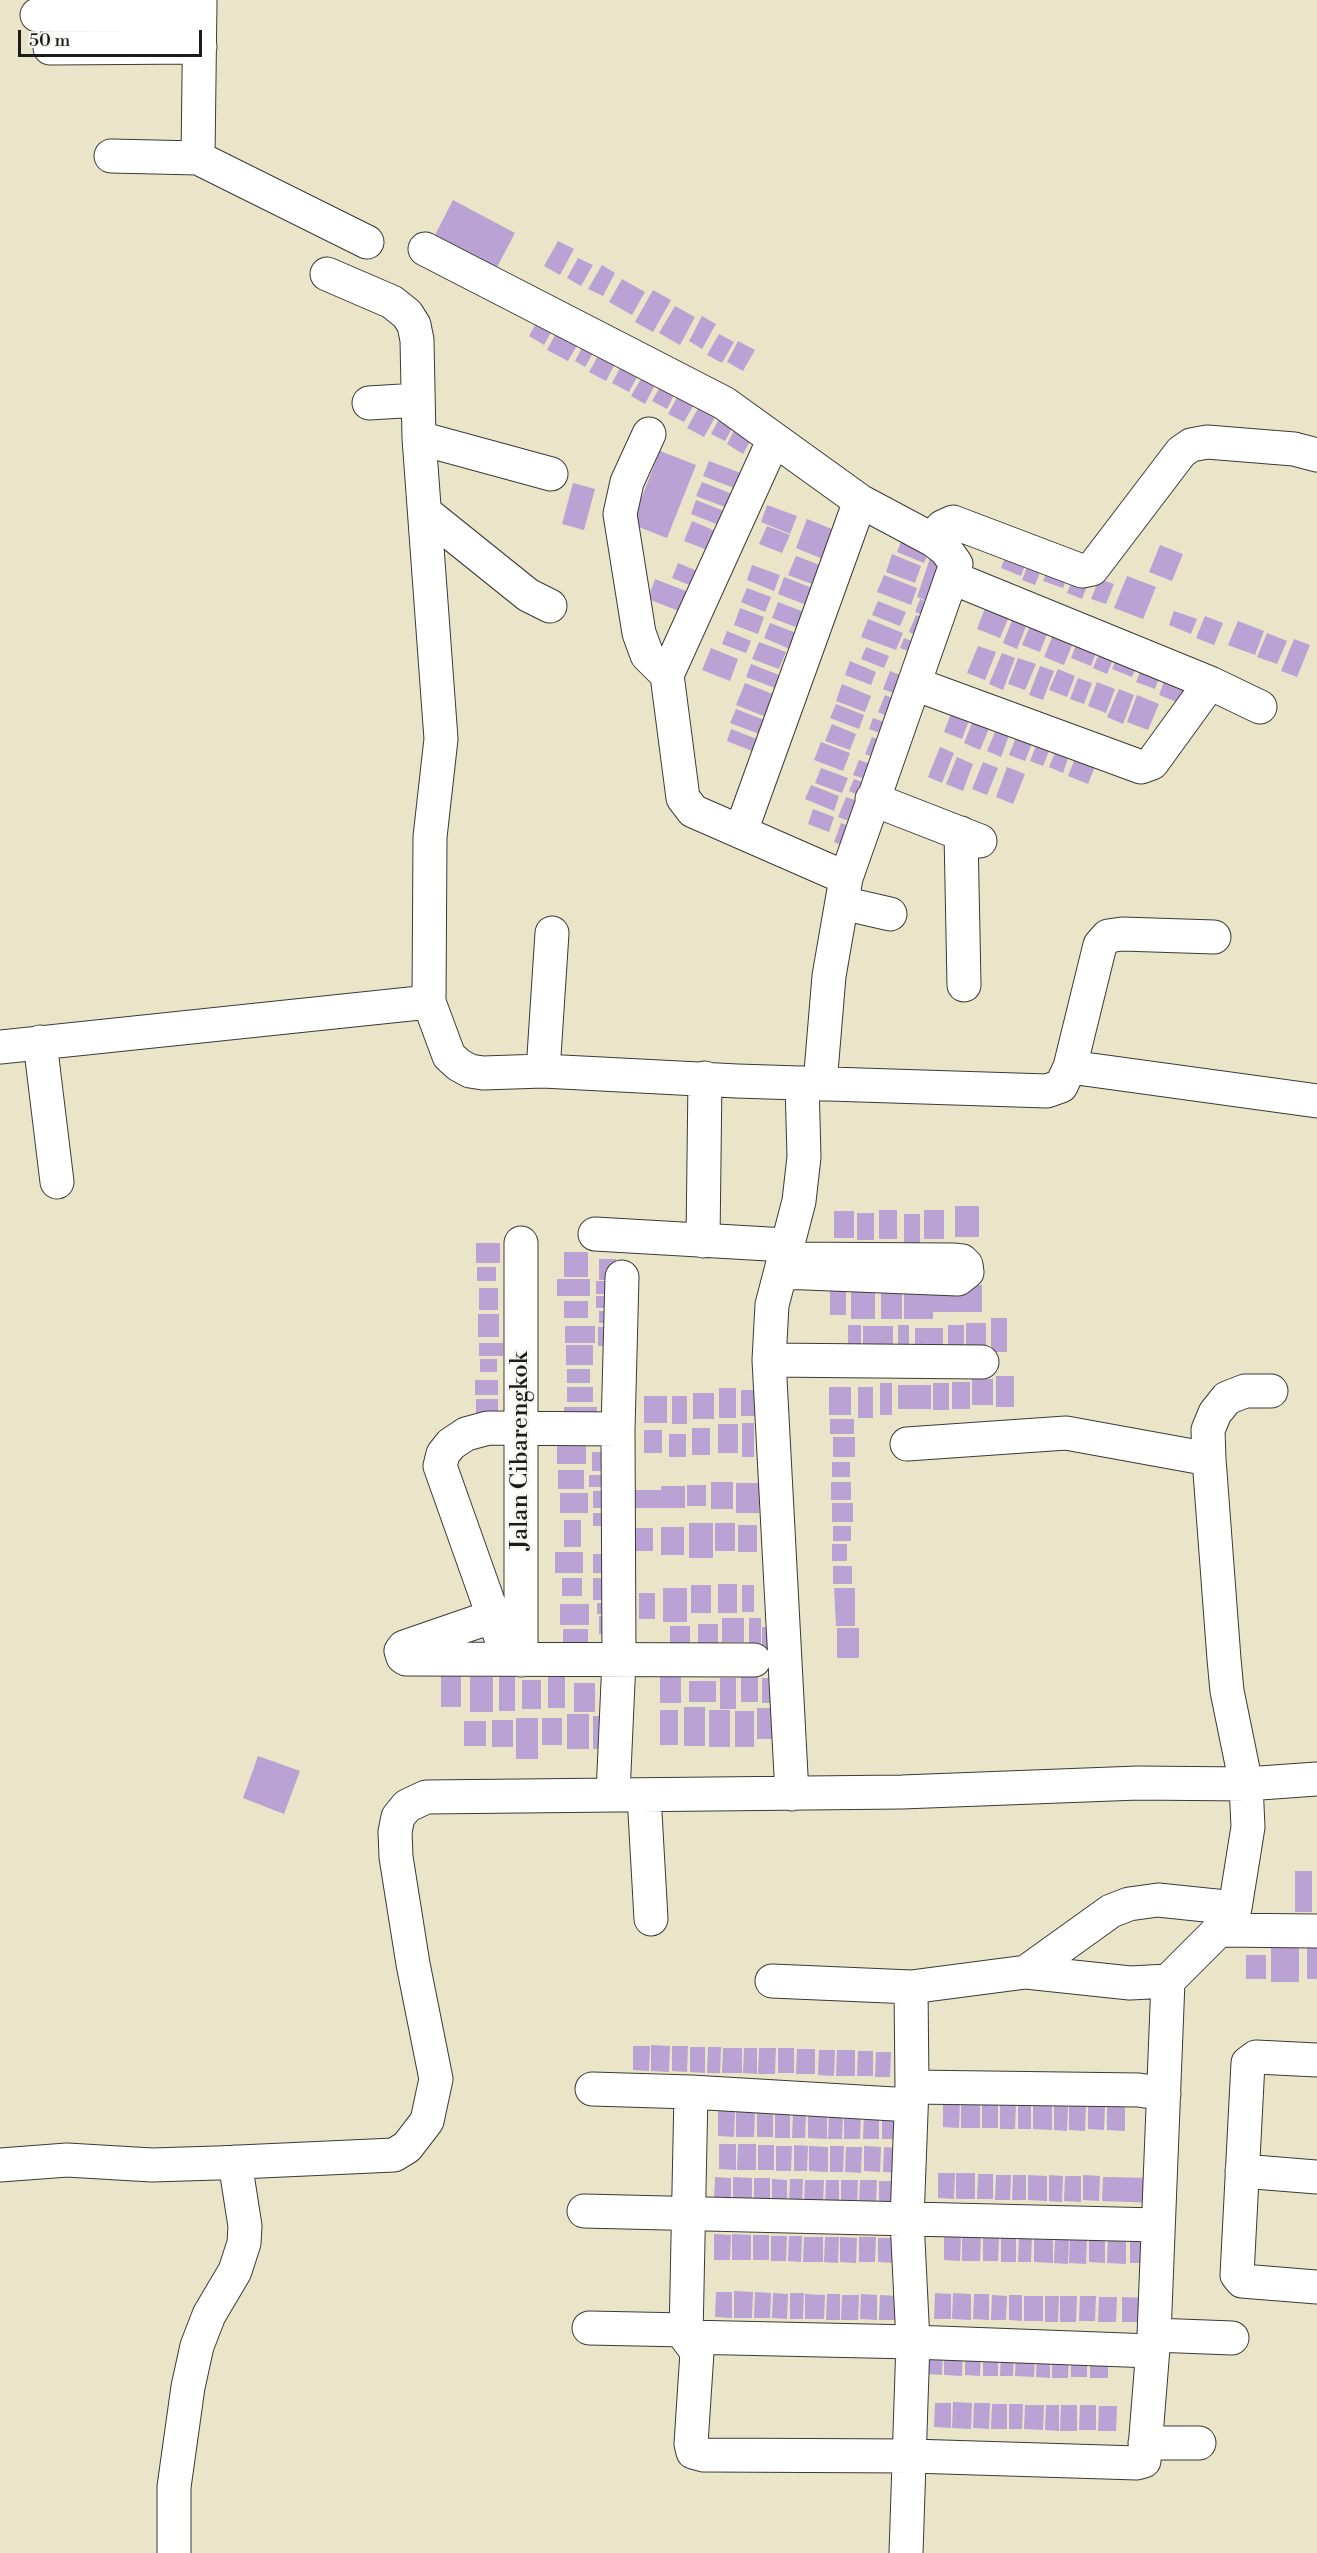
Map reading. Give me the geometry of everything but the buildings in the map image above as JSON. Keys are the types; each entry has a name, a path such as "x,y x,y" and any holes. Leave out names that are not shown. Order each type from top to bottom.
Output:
{"street":[{"path":"37,15 200,7 198,158"},
{"path":"50,48 200,47"},
{"path":"111,156 198,158 367,242"},
{"path":"425,249 724,403 860,501 933,540 946,550 956,564 953,578 873,799 844,891 811,1084 799,1201 772,1305 769,1360 792,1794"},
{"path":"327,274 392,302 407,314 414,325 417,340 419,438 441,740 430,837 429,1002 450,1056 459,1065 470,1071 483,1073 543,1071 811,1084 1047,1091 1061,1086 1070,1067 1100,945 1108,936 1122,934 1214,937"},
{"path":"369,402 418,400"},
{"path":"649,434 627,482 620,514 639,633 647,655 667,675"},
{"path":"419,438 551,474"},
{"path":"774,439 667,675 683,798 687,806 741,831 844,891 890,914"},
{"path":"933,540 942,527 953,522 1082,571 1092,569 1181,452 1191,445 1207,442 1317,454"},
{"path":"741,831 860,501"},
{"path":"426,513 528,595 550,606"},
{"path":"953,578 1210,683 1260,707"},
{"path":"915,684 1141,767 1152,763 1210,683"},
{"path":"873,799 972,837 964,985"},
{"path":"543,1071 552,933"},
{"path":"0,1047 429,1002"},
{"path":"40,1042 57,1182"},
{"path":"1070,1067 1317,1101"},
{"path":"703,1241 705,1078"},
{"path":"595,1234 703,1241 783,1259"},
{"name":"Jalan Cibarengkok","path":"515,1660 521,1243"},
{"path":"622,1277 618,1429 619,1660 628,1795 651,1919"},
{"path":"769,1360 982,1362"},
{"path":"691,2092 686,2333 697,2352 693,2452 704,2455 911,2456 1137,2463 1144,2460 1153,2343 1156,2225 1168,1981 1227,1919 1248,1827 1246,1784 1226,1681 1208,1431 1215,1413 1227,1398 1245,1391 1271,1391"},
{"path":"515,1660 494,1616 440,1466 442,1454 451,1444 466,1434 488,1428 618,1429"},
{"path":"907,1444 1066,1433 1209,1459"},
{"path":"494,1616 404,1647 401,1651 403,1657 406,1659 515,1660 754,1660"},
{"path":"0,2165 67,2160 152,2165 393,2156 407,2147 427,2121 436,2079 413,1964 396,1857 395,1832 398,1817 407,1806 426,1797 792,1794 1138,1783 1246,1784 1317,1779"},
{"path":"1026,1972 1111,1911 1129,1904 1158,1900 1227,1919 1317,1931"},
{"path":"772,1982 911,1987 1026,1972 1130,1983 1168,1981"},
{"path":"906,2553 913,2342 907,2220 911,2096 911,1987"},
{"path":"1317,2060 1256,2057 1248,2063 1238,2278 1242,2281 1317,2288"},
{"path":"592,2089 911,2096 1139,2091 1164,2094"},
{"path":"174,2553 174,2487 188,2387 197,2346 209,2315 235,2271 243,2243 245,2226 235,2162"},
{"path":"1242,2171 1317,2177"},
{"path":"584,2211 1156,2225"},
{"path":"589,2328 913,2342 1153,2343 1232,2338"},
{"path":"1145,2443 1199,2443"}]}
